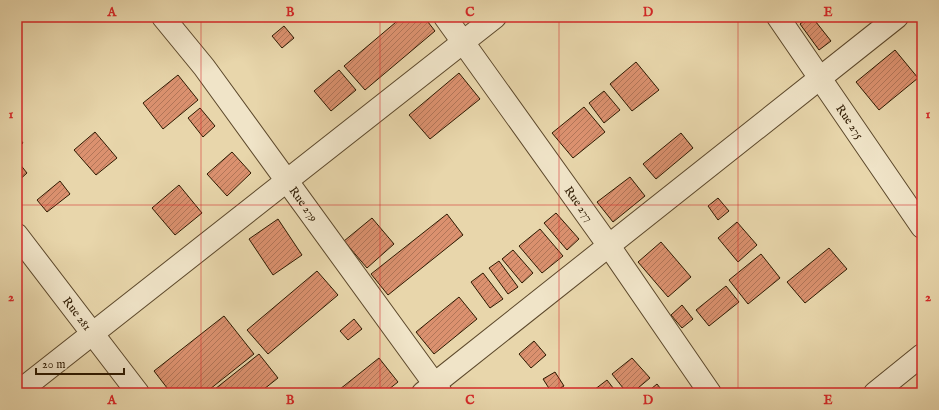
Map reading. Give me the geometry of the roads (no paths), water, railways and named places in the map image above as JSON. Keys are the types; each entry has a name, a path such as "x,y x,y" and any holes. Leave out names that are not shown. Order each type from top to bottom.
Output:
{"street":[{"name":"Rue 279","path":"163,17 204,67 287,181 433,390"},
{"name":"Rue 277","path":"445,17 608,246 710,393"},
{"path":"17,393 495,17"},
{"name":"Rue 275","path":"778,17 922,227"},
{"path":"433,390 608,246 897,17"},
{"name":"Rue 281","path":"17,235 138,393"},
{"path":"874,393 922,355"}]}
